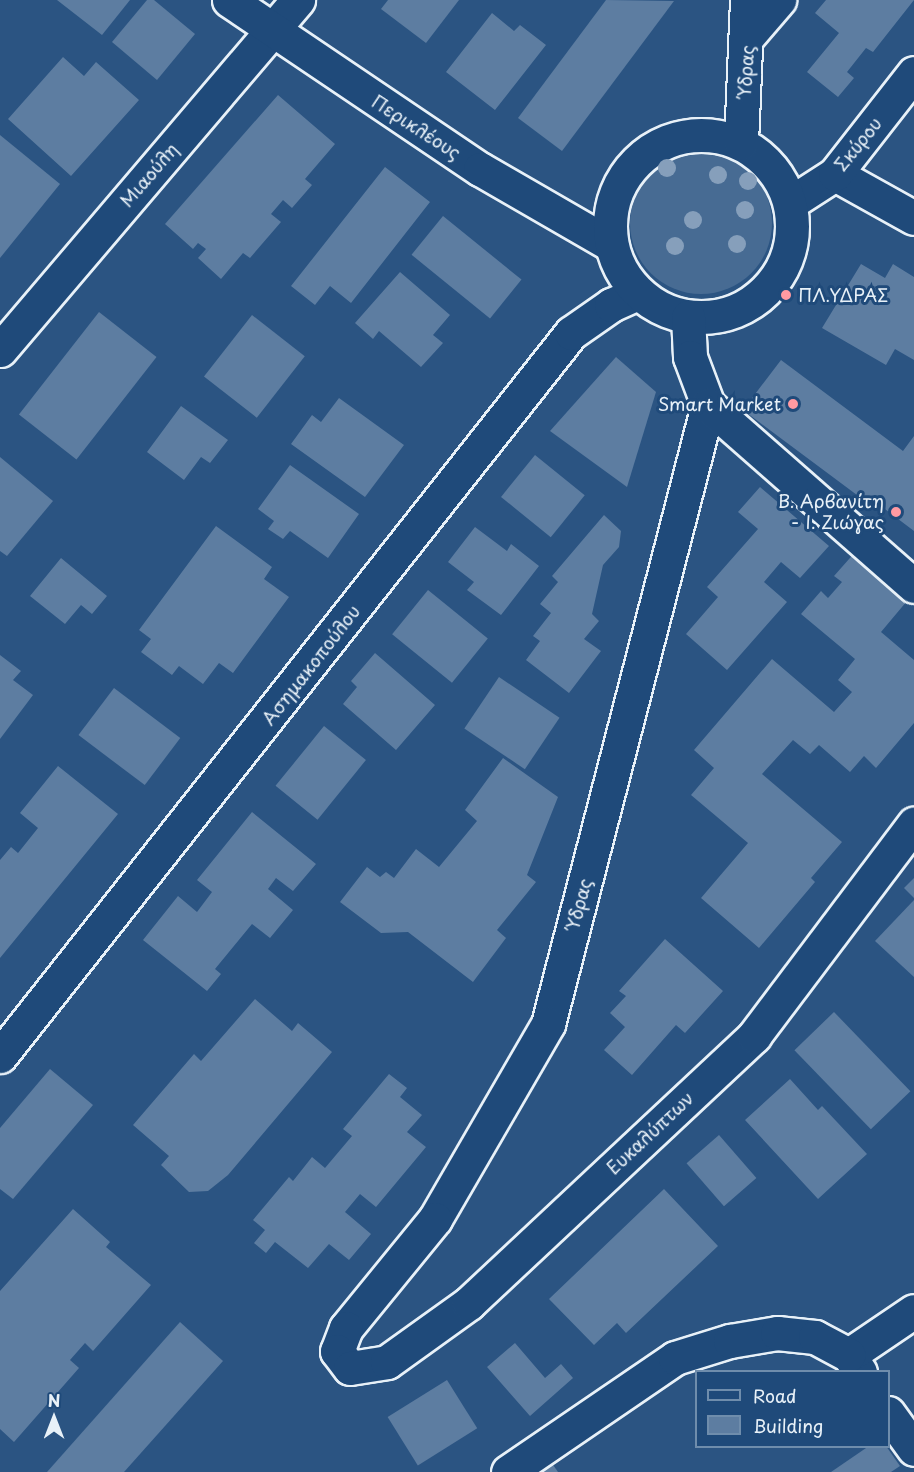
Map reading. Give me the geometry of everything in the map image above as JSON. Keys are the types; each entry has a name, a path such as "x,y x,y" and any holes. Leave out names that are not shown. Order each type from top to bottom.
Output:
{"street":[{"name":"Περικλέους","path":"229,0 272,33 480,169 610,244"},
{"name":"Μιαούλη","path":"0,350 298,0"},
{"name":"Ύδρας","path":"741,143 748,36 747,0"},
{"path":"748,36 779,0"},
{"name":"Σκύρου","path":"790,203 835,174 914,73"},
{"path":"709,134 741,143 775,172 790,203 793,228 789,254 777,277 760,296 738,309 714,317 688,317 661,309 638,293 620,271 610,244 610,210 621,179 644,153 675,137 709,134"},
{"path":"835,174 914,218"},
{"name":"Ασημακοπούλου","path":"0,1056 571,333 588,318 638,293"},
{"path":"688,317 690,357 708,405 914,586"},
{"name":"Ύδρας","path":"337,1351 346,1328 435,1219 548,1024 708,405"},
{"name":"Ευκαλύπτων","path":"337,1351 350,1368 387,1362 469,1303 754,1036 914,824"},
{"path":"508,1472 675,1358 730,1341 777,1333 815,1337 854,1363 914,1311"},
{"path":"890,1416 914,1449"}],"shaded area":[{"path":"701,152 728,158 751,173 766,196 772,223 766,250 751,273 728,288 701,294 674,288 651,273 636,250 630,223 636,196 651,173 674,158"}],"building":[{"path":"57,0 130,0 102,35"},
{"path":"147,0 154,0 195,34 157,80 112,42"},
{"path":"388,0 459,0 426,43 381,9"},
{"path":"606,0 674,1 562,151 518,118"},
{"path":"826,0 914,0 873,52 866,48 847,72 854,78 838,97 807,72 839,33 815,13"},
{"path":"492,13 514,31 520,25 546,45 495,110 446,72"},
{"path":"63,57 84,76 96,62 139,100 71,176 8,119"},
{"path":"278,95 335,144 305,179 312,185 292,208 283,200 271,214 281,222 250,258 243,253 221,279 198,258 206,249 198,243 193,249 165,224"},
{"path":"0,135 60,184 0,258"},
{"path":"385,167 430,202 351,303 330,286 315,305 291,286"},
{"path":"443,216 521,280 490,318 412,255"},
{"path":"861,264 885,278 893,264 914,277 914,360 895,349 886,365 822,328"},
{"path":"400,272 450,315 433,335 443,343 421,367 379,331 373,339 355,323"},
{"path":"99,312 157,357 76,459 19,414"},
{"path":"252,315 305,356 257,418 204,376"},
{"path":"616,357 656,392 627,487 550,431"},
{"path":"781,360 903,451 914,436 914,531 869,497 865,501 743,410"},
{"path":"339,398 404,445 365,497 291,444 312,415 321,422"},
{"path":"181,406 228,440 210,463 201,457 184,480 147,452"},
{"path":"535,455 585,495 551,537 501,497"},
{"path":"0,457 53,501 7,556 0,551"},
{"path":"290,465 359,514 328,558 290,531 283,539 268,529 274,521 258,509"},
{"path":"760,487 829,546 800,578 781,562 764,582 787,602 727,670 686,634 718,597 707,587 758,529 738,512"},
{"path":"604,515 621,531 619,547 603,565 592,614 599,621 584,639 601,651 569,693 526,660 540,641 533,636 551,613 540,604 558,582 552,576"},
{"path":"216,526 272,567 264,579 289,597 233,673 219,663 203,684 179,666 172,675 141,652 151,639 139,630"},
{"path":"475,527 507,551 511,544 539,566 501,615 467,590 474,582 448,562"},
{"path":"857,550 907,601 881,632 914,660 914,723 876,768 864,756 850,772 819,745 810,754 793,740 762,774 842,842 811,878 815,882 759,948 701,898 748,843 691,795 714,768 694,750 772,659 834,712 852,692 838,680 855,659 801,614 821,591 828,598 842,582 834,576"},
{"path":"61,558 107,596 92,614 81,605 65,624 30,596"},
{"path":"428,590 488,638 452,683 392,634"},
{"path":"375,653 435,705 396,750 343,704 357,687 351,681"},
{"path":"0,655 21,671 13,680 33,695 0,739"},
{"path":"499,677 560,718 525,769 464,728"},
{"path":"114,688 180,738 145,785 78,735"},
{"path":"324,726 366,760 318,820 276,786"},
{"path":"503,758 558,797 527,875 536,882 497,930 506,938 473,982 408,932 381,933 340,902 367,867 380,877 386,872 394,878 416,849 439,867 477,821 465,810"},
{"path":"58,766 118,814 0,958 0,860 11,847 18,853 38,828 20,813"},
{"path":"252,812 316,864 293,891 276,878 268,889 293,910 270,938 252,924 215,969 221,974 207,991 143,940 178,896 197,912 212,892 197,880"},
{"path":"914,878 914,898 904,888"},
{"path":"914,900 914,977 875,941"},
{"path":"665,939 723,991 685,1033 676,1025 632,1075 604,1050 625,1027 610,1013 626,996 619,991"},
{"path":"255,999 292,1031 298,1023 332,1052 228,1175 208,1191 189,1192 161,1165 169,1156 133,1125 194,1054 201,1061"},
{"path":"834,1012 910,1091 871,1129 794,1050"},
{"path":"50,1069 93,1105 13,1199 0,1189 0,1128"},
{"path":"389,1074 407,1088 400,1097 422,1115 407,1132 426,1147 376,1207 360,1194 345,1212 371,1234 349,1260 329,1244 308,1268 275,1242 266,1253 254,1243 265,1230 253,1220 289,1177 293,1181 312,1157 325,1168 352,1136 343,1129"},
{"path":"790,1079 818,1110 822,1106 867,1154 818,1199 745,1120"},
{"path":"719,1135 756,1178 724,1206 687,1163"},
{"path":"664,1189 718,1246 626,1333 617,1323 594,1345 549,1299"},
{"path":"73,1209 110,1242 106,1247 151,1285 93,1351 85,1343 70,1360 79,1368 14,1442 0,1429 0,1291"},
{"path":"180,1322 223,1361 124,1472 47,1472"},
{"path":"515,1343 545,1378 561,1364 573,1378 530,1416 487,1367"},
{"path":"447,1380 477,1428 418,1465 388,1417"},
{"path":"866,1448 887,1448 900,1466 891,1472 831,1472"},
{"path":"551,1462 558,1472 536,1472"}],"place":[{"name":"ΠΛ.ΥΔΡΑΣ","path":"786,295"},
{"name":"Smart Market","path":"793,404"},
{"name":"Β. Αρβανίτη - Ι. Ζιώγας","path":"896,512"}]}
